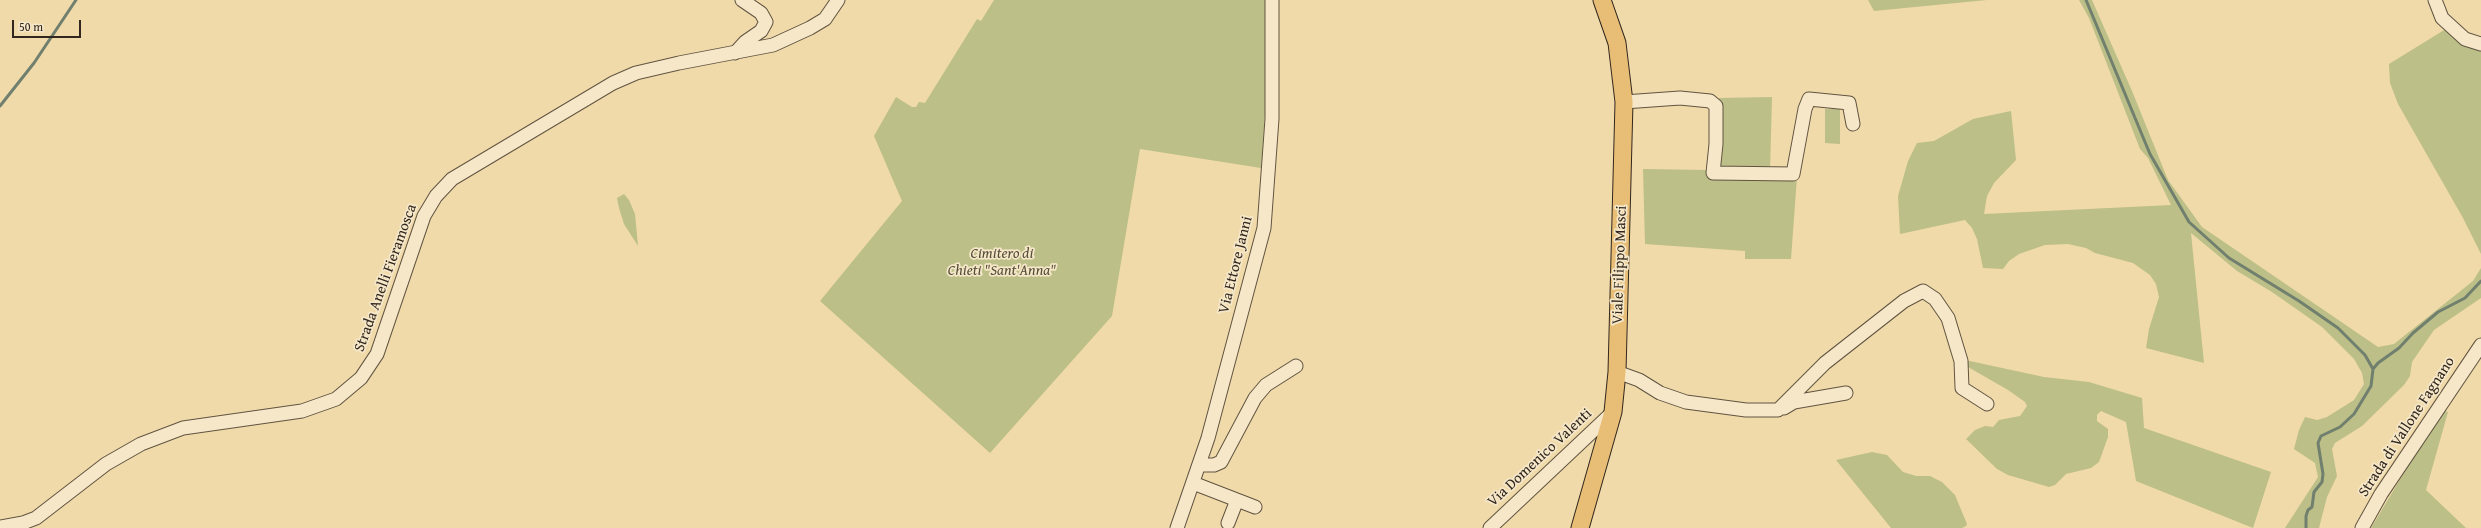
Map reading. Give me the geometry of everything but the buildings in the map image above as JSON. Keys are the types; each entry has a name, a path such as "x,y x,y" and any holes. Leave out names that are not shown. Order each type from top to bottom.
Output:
{"main road":[{"name":"Viale Filippo Masci","path":"1580,528 1613,412 1617,372 1624,102 1617,43 1602,0"}],"street":[{"path":"735,53 738,48 761,31 766,22 761,13 742,0"},
{"name":"Strada Anelli Fieramosca","path":"0,527 36,518 106,464 140,444 183,428 302,412 336,399 361,378 372,364 380,346 424,216 436,196 452,179 528,136 591,96 625,78 636,73 679,63 773,45 810,28 825,19 838,0"},
{"name":"Via Ettore Janni","path":"1177,528 1199,465 1264,228 1272,119 1272,0"},
{"path":"2435,0 2442,18 2465,39 2481,44"},
{"path":"1624,102 1680,98 1710,101 1716,106 1716,144 1713,173 1794,174 1805,109 1809,99 1849,103 1853,124"},
{"path":"1778,410 1825,362 1904,301 1924,291 1935,299 1948,318 1961,361 1962,388 1987,404"},
{"name":"Strada di Vallone Fagnano","path":"2362,528 2381,494 2481,345"},
{"path":"1199,465 1214,465 1221,462 1255,398 1266,385 1296,366"},
{"path":"1617,372 1639,380 1660,393 1686,402 1739,409 1778,410 1794,402 1846,393"},
{"name":"Via Domenico Valenti","path":"1490,528 1613,412"},
{"path":"1193,483 1255,507"},
{"path":"1228,522 1237,500"}],"green space":[{"name":"Cimitero di Chieti \"Sant'Anna\"","path":"994,0 1267,0 1267,86 1261,168 1140,149 1112,316 990,453 820,301 902,201 874,136 896,97 912,107 916,107 919,102 925,103 977,19 981,21"},
{"path":"1868,0 1987,0 1874,11"},
{"path":"2079,0 2092,0 2132,91 2168,180 2202,227 2378,347 2394,344 2473,281 2481,268 2481,298 2434,330 2412,362 2410,376 2404,385 2362,426 2335,443 2332,449 2337,476 2327,497 2319,528 2285,528 2318,477 2315,463 2294,449 2299,430 2305,417 2317,420 2327,417 2354,400 2364,384 2362,373 2354,359 2322,327 2272,292 2237,271 2191,233 2204,363 2146,348 2149,329 2159,297 2156,284 2150,275 2133,263 2095,253 2086,248 2068,244 2045,245 2019,254 2009,261 2003,269 1983,268 1977,239 1972,228 1965,220 1900,234 1898,196 1908,161 1917,143 1934,141 1973,119 2011,111 2016,160 1994,183 1987,196 1984,214 2171,205 2148,158 2140,149 2089,18"},
{"path":"2449,27 2481,48 2481,254 2463,218 2398,104 2390,83 2389,64"},
{"path":"1772,97 1770,171 1717,171 1721,132 1719,98"},
{"path":"1825,109 1840,109 1840,144 1825,143"},
{"path":"1643,169 1707,170 1707,176 1797,177 1791,259 1745,259 1745,251 1645,244"},
{"path":"624,194 629,200 635,214 638,246 624,224 619,208 617,198"},
{"path":"1965,360 2044,377 2089,382 2142,398 2144,428 2271,472 2253,528 2136,481 2126,422 2101,411 2097,415 2097,421 2108,429 2108,437 2099,462 2091,468 2066,474 2055,485 2049,487 2008,475 1997,469 1966,439 1975,430 1985,426 1993,427 1999,420 2020,416 2027,406 2025,402 2008,390 1968,367"},
{"path":"2444,411 2448,412 2426,490 2466,528 2371,528 2429,431"},
{"path":"1872,452 1887,455 1903,472 1916,476 1930,476 1942,482 1955,495 1967,524 1966,526 1962,528 1891,528 1836,460"}],"waterway":[{"path":"0,106 34,63 76,0"},
{"path":"2086,0 2150,154 2189,222 2229,258 2299,301 2338,328 2365,355 2373,369"},
{"path":"2306,528 2306,516 2308,510 2312,507 2314,492 2322,482 2323,474 2318,443 2321,436 2340,427 2354,414 2371,386 2373,369 2378,363 2399,348 2413,333 2438,312 2465,298 2481,281"}]}
